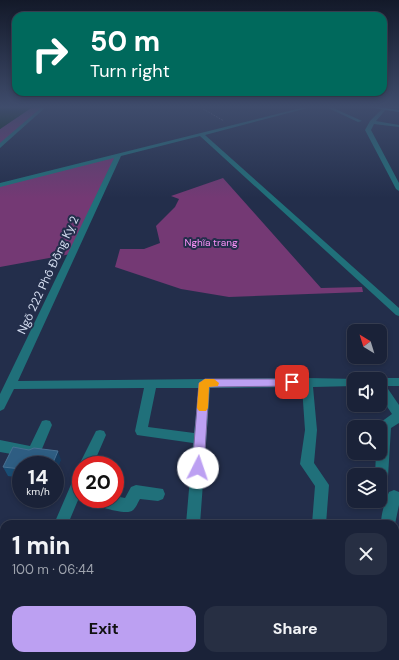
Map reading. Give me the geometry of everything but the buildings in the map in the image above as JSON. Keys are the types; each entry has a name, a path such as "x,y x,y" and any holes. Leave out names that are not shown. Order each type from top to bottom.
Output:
{"street":[{"path":"0,146 10,137"},
{"path":"0,185 190,137"},
{"path":"204,137 399,313"},
{"path":"372,137 399,188"},
{"name":"Ngõ 222 Phố Đồng Kỵ 2","path":"0,406 119,154"},
{"path":"307,382 311,430 307,464 322,485 319,520"},
{"path":"10,385 347,382"},
{"path":"387,382 399,382"},
{"path":"193,520 205,383"},
{"path":"151,384 141,431 200,439"},
{"path":"382,468 385,426 399,415 387,397"},
{"path":"0,446 34,452 46,425"},
{"path":"90,456 100,435"},
{"path":"124,505 128,506 136,492 158,494"},
{"path":"388,520 391,498"},
{"path":"63,520 72,505"}],"green space":[{"path":"0,137 10,137 0,146"},
{"path":"119,154 71,254 0,267 0,185"},
{"name":"Nghĩa trang","path":"223,178 321,288 362,287 363,292 229,297 181,289 115,267 120,249 144,249 160,243 156,226 175,207 179,199 171,196"}],"slow traffic":[{"path":"203,408 205,383 214,383"}],"route":[{"path":"198,468 205,383 292,382"}]}
